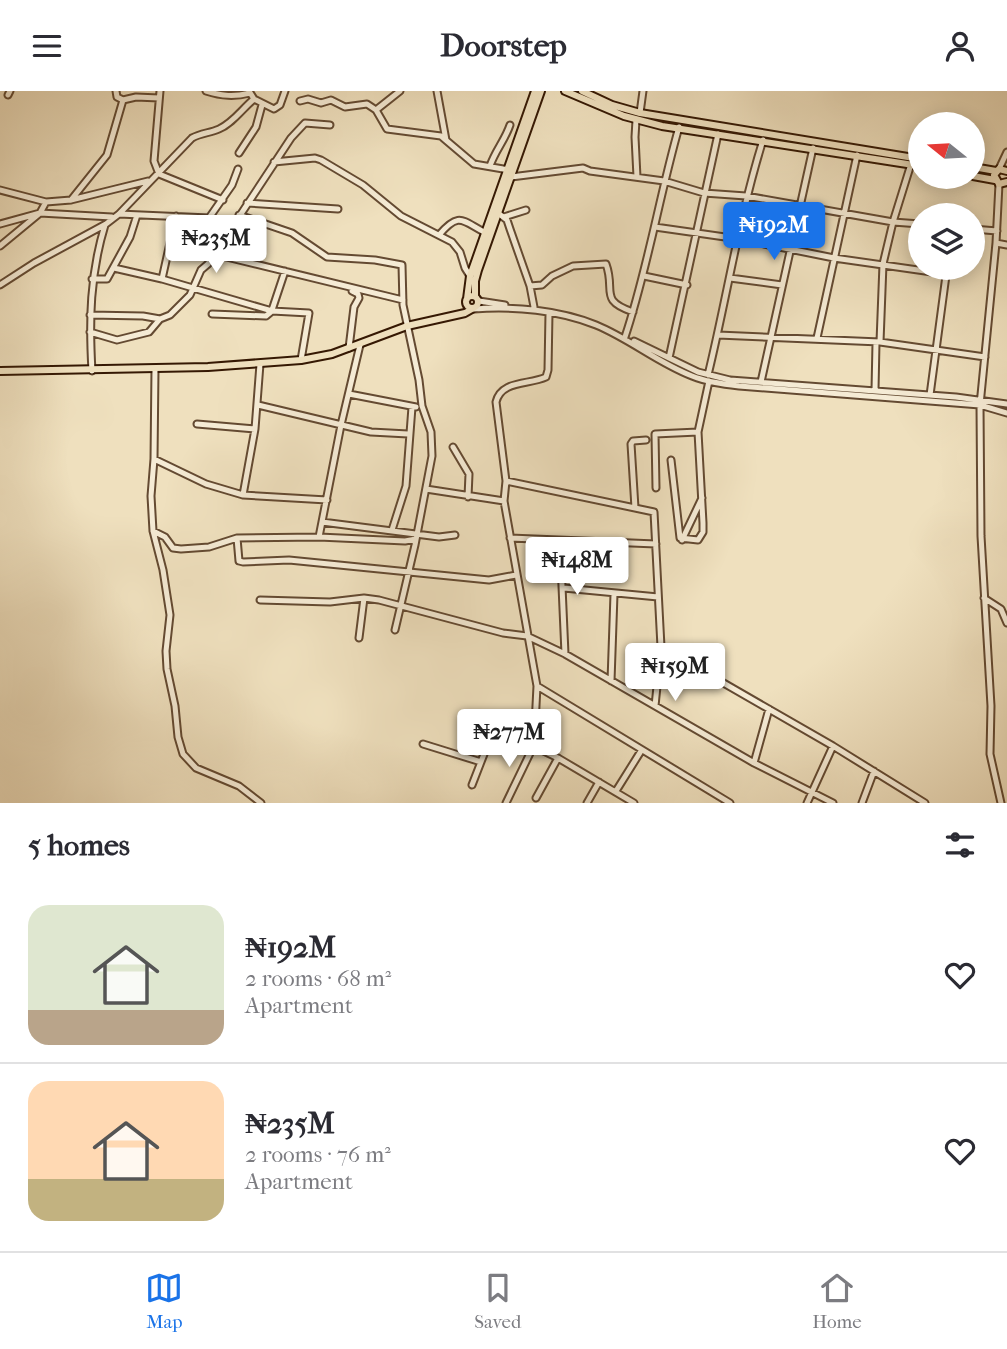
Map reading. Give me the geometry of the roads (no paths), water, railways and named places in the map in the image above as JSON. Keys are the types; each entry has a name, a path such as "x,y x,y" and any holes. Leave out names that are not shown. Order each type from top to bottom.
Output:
{"main road":[{"path":"477,299 475,281 478,270 501,215 510,173 534,91"},
{"path":"470,305 470,277 541,91"},
{"path":"565,91 638,117 679,127 908,164"},
{"path":"582,91 638,117 908,157"},
{"path":"985,168 1003,169 1001,182"},
{"path":"0,371 155,369 301,360 332,354 407,326 456,314 477,299"},
{"path":"470,305 477,299"}],"street":[{"path":"116,91 117,97 123,100 159,94 154,161 159,174 223,200"},
{"path":"206,91 235,97 250,92 254,99 277,109 285,91"},
{"path":"376,110 400,91"},
{"path":"437,91 446,140"},
{"path":"637,177 635,137 643,91"},
{"path":"0,285 34,263 106,224 159,174 192,138 219,129 234,120 254,99"},
{"path":"300,101 308,99 321,103 331,100 345,107 362,103 376,110 387,129 441,136 474,165 490,166 510,173 583,168 664,181 704,193 746,196 908,224"},
{"path":"71,199 107,155 123,100"},
{"path":"239,153 256,127 262,104"},
{"path":"90,332 117,340 149,332 160,319 170,315 193,287 201,270 208,264 291,138 305,123 330,125"},
{"path":"490,166 494,153 501,147 510,125"},
{"path":"625,337 644,276 664,181 679,127"},
{"path":"669,358 718,134"},
{"path":"682,540 698,540 701,537 703,496 698,432 746,196 763,140"},
{"path":"761,383 813,148"},
{"path":"1003,169 1007,152"},
{"path":"817,338 857,155"},
{"path":"274,162 318,159 363,185 401,216 452,242 460,252 470,277"},
{"path":"209,218 232,185 238,169"},
{"path":"875,390 883,264 908,174"},
{"path":"0,190 46,202 71,199 150,180"},
{"path":"1001,182 980,402 984,598 991,706 990,754 1001,803"},
{"path":"0,246 40,213 46,202"},
{"path":"247,203 338,209"},
{"path":"526,210 501,215 510,229 530,286 534,307"},
{"path":"0,224 40,213 112,217"},
{"path":"119,214 209,218 232,226"},
{"path":"92,279 106,280 137,215"},
{"path":"239,215 292,233 327,257 375,260 402,265 407,326 422,406 431,432 432,456 395,630"},
{"path":"162,279 176,216"},
{"path":"439,235 447,226 461,219 486,233"},
{"path":"92,371 92,279 106,224"},
{"path":"655,227 739,239 834,258 908,267"},
{"path":"985,230 997,231"},
{"path":"996,243 1007,244"},
{"path":"170,244 215,252 403,300"},
{"path":"530,286 542,285 552,276 573,266 606,264 611,299 617,306 633,312"},
{"path":"114,268 272,310 309,313 301,360"},
{"path":"212,314 266,316 272,310 285,271"},
{"path":"644,276 687,285"},
{"path":"730,278 782,285"},
{"path":"930,395 945,280"},
{"path":"339,285 359,297 354,307 349,348"},
{"path":"477,299 569,313 589,319 708,378 930,395 980,402 1007,413"},
{"path":"470,305 549,313 598,325 676,369 739,386 1007,404"},
{"path":"506,803 534,745 537,686 504,501 506,481 496,399 505,388 546,377 549,313"},
{"path":"90,315 160,319"},
{"path":"718,335 878,343 985,357"},
{"path":"320,537 341,425 360,345"},
{"path":"243,495 256,429 260,364"},
{"path":"155,369 151,496 153,531 170,615 167,669 183,754 196,768 239,786 261,803"},
{"path":"349,394 412,407 422,406"},
{"path":"258,405 371,432 408,434"},
{"path":"392,530 406,486 412,407"},
{"path":"197,424 256,429"},
{"path":"656,488 655,434 698,432"},
{"path":"635,508 631,444 633,441 646,440"},
{"path":"453,447 470,474 468,497"},
{"path":"154,460 206,484 243,495 327,500"},
{"path":"671,460 677,524 682,540"},
{"path":"506,481 654,512 661,647 655,706"},
{"path":"426,489 504,501"},
{"path":"682,540 703,496"},
{"path":"322,522 392,530 417,536 454,535"},
{"path":"153,531 165,537 173,548 181,549 209,547 237,538 320,537 394,541 417,536"},
{"path":"237,538 241,562 289,560 489,580 516,575"},
{"path":"510,538 656,544"},
{"path":"561,541 565,654"},
{"path":"564,588 658,597"},
{"path":"611,681 614,594"},
{"path":"359,638 365,598"},
{"path":"260,600 330,602 365,598 503,633 527,636 565,654 754,764 833,803"},
{"path":"984,598 1001,609 1007,623"},
{"path":"661,647 833,746 925,803"},
{"path":"537,686 730,803"},
{"path":"754,764 769,709"},
{"path":"472,785 495,729 534,745 635,803"},
{"path":"423,744 481,762"},
{"path":"807,803 833,746"},
{"path":"616,791 641,751"},
{"path":"536,798 558,758"},
{"path":"862,803 874,771"},
{"path":"587,803 599,782"}]}
